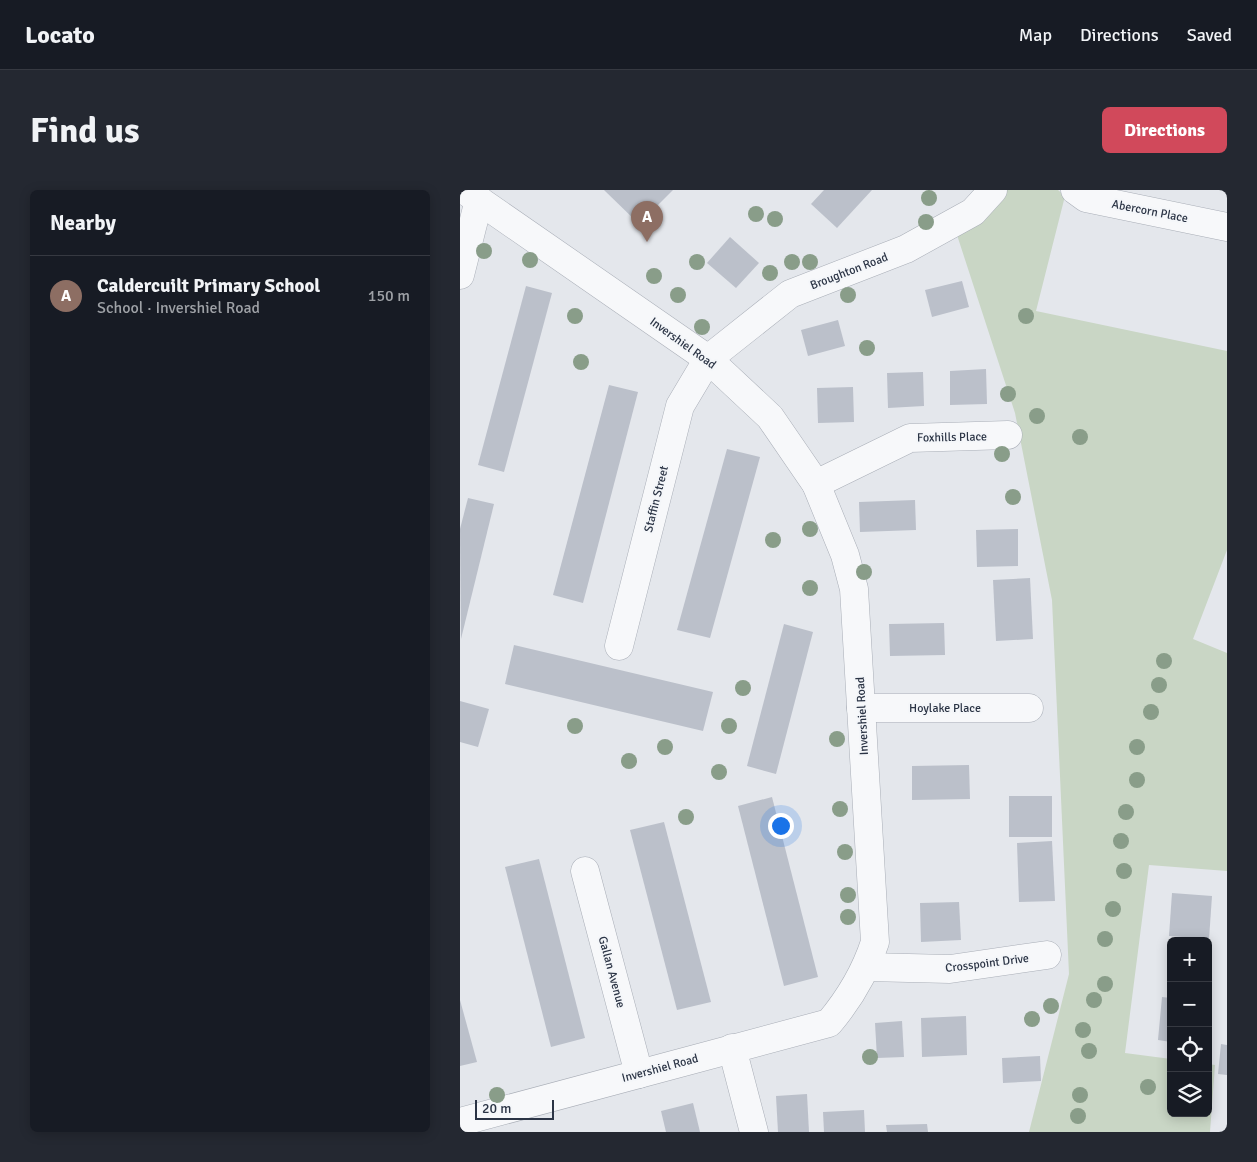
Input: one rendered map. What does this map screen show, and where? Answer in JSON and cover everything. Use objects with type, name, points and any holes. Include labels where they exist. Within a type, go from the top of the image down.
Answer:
[{"type":"street","name":"Broughton Road","points":[[708,359],[790,294],[906,249],[973,212],[992,190]]},
{"type":"street","name":"Abercorn Place","points":[[1075,190],[1086,198],[1227,226]]},
{"type":"street","name":"Invershiel Road","points":[[460,1122],[829,1023],[850,998],[867,967],[875,942],[854,589],[845,556],[816,484],[770,417],[708,359],[471,195]]},
{"type":"street","points":[[460,275],[471,195]]},
{"type":"street","name":"Staffin Street","points":[[619,646],[680,406],[708,359]]},
{"type":"street","name":"Foxhills Place","points":[[816,484],[910,438],[1008,435]]},
{"type":"street","name":"Hoylake Place","points":[[861,708],[1029,708]]},
{"type":"street","name":"Gallan Avenue","points":[[585,870],[639,1074]]},
{"type":"street","name":"Crosspoint Drive","points":[[867,967],[950,968],[1047,955]]},
{"type":"street","points":[[732,1048],[754,1132]]},
{"type":"green space","points":[[1003,190],[1058,190],[1065,196],[1036,311],[1227,351],[1227,550],[1193,639],[1227,653],[1227,871],[1149,865],[1125,1053],[1167,1058],[1167,1117],[1211,1117],[1210,1132],[1029,1132],[1069,974],[1052,600],[1015,413],[957,235]]},
{"type":"green space","points":[[1212,1065],[1215,1065],[1212,1105]]},
{"type":"building","points":[[604,190],[673,190],[639,224]]},
{"type":"building","points":[[824,190],[872,190],[837,228],[811,204]]},
{"type":"building","points":[[730,237],[759,263],[736,288],[707,263]]},
{"type":"building","points":[[962,281],[969,307],[932,317],[925,290]]},
{"type":"building","points":[[526,286],[552,293],[504,472],[478,465]]},
{"type":"building","points":[[838,320],[845,346],[808,356],[801,330]]},
{"type":"building","points":[[986,369],[987,404],[950,405],[950,371]]},
{"type":"building","points":[[923,372],[924,406],[888,408],[887,373]]},
{"type":"building","points":[[609,385],[638,392],[583,603],[553,595]]},
{"type":"building","points":[[853,387],[854,422],[818,423],[817,388]]},
{"type":"building","points":[[727,449],[760,457],[710,638],[677,630]]},
{"type":"building","points":[[468,498],[494,504],[461,639],[460,529]]},
{"type":"building","points":[[915,500],[916,530],[860,532],[859,502]]},
{"type":"building","points":[[1018,529],[1018,566],[977,567],[976,530]]},
{"type":"building","points":[[1030,578],[1033,639],[996,641],[993,580]]},
{"type":"building","points":[[944,623],[945,655],[890,656],[889,624]]},
{"type":"building","points":[[784,624],[813,632],[776,774],[747,766]]},
{"type":"building","points":[[514,645],[713,692],[703,731],[505,684]]},
{"type":"building","points":[[460,701],[489,709],[478,747],[460,742]]},
{"type":"building","points":[[969,765],[970,799],[912,800],[912,766]]},
{"type":"building","points":[[1009,796],[1052,796],[1052,837],[1009,837]]},
{"type":"building","points":[[772,797],[818,977],[784,986],[738,806]]},
{"type":"building","points":[[664,822],[711,1002],[677,1010],[630,830]]},
{"type":"building","points":[[1052,841],[1055,901],[1019,902],[1017,843]]},
{"type":"building","points":[[539,859],[585,1038],[551,1047],[505,867]]},
{"type":"building","points":[[1172,893],[1212,896],[1209,937],[1169,936]]},
{"type":"building","points":[[959,902],[961,940],[921,942],[920,903]]},
{"type":"building","points":[[1162,997],[1167,998],[1167,1041],[1158,1040]]},
{"type":"building","points":[[460,1000],[477,1062],[460,1066]]},
{"type":"building","points":[[966,1016],[967,1055],[922,1057],[921,1018]]},
{"type":"building","points":[[902,1021],[904,1057],[877,1058],[875,1023]]},
{"type":"building","points":[[1221,1044],[1227,1045],[1227,1075],[1218,1074]]},
{"type":"building","points":[[1040,1056],[1041,1081],[1003,1083],[1002,1058]]},
{"type":"building","points":[[807,1094],[809,1132],[778,1132],[776,1096]]},
{"type":"building","points":[[693,1103],[700,1132],[666,1132],[661,1111]]},
{"type":"building","points":[[864,1110],[865,1132],[824,1132],[823,1112]]},
{"type":"building","points":[[927,1124],[928,1132],[887,1132],[886,1125]]},
{"type":"place","name":"Caldercuilt Primary School","points":[[647,242]]}]
